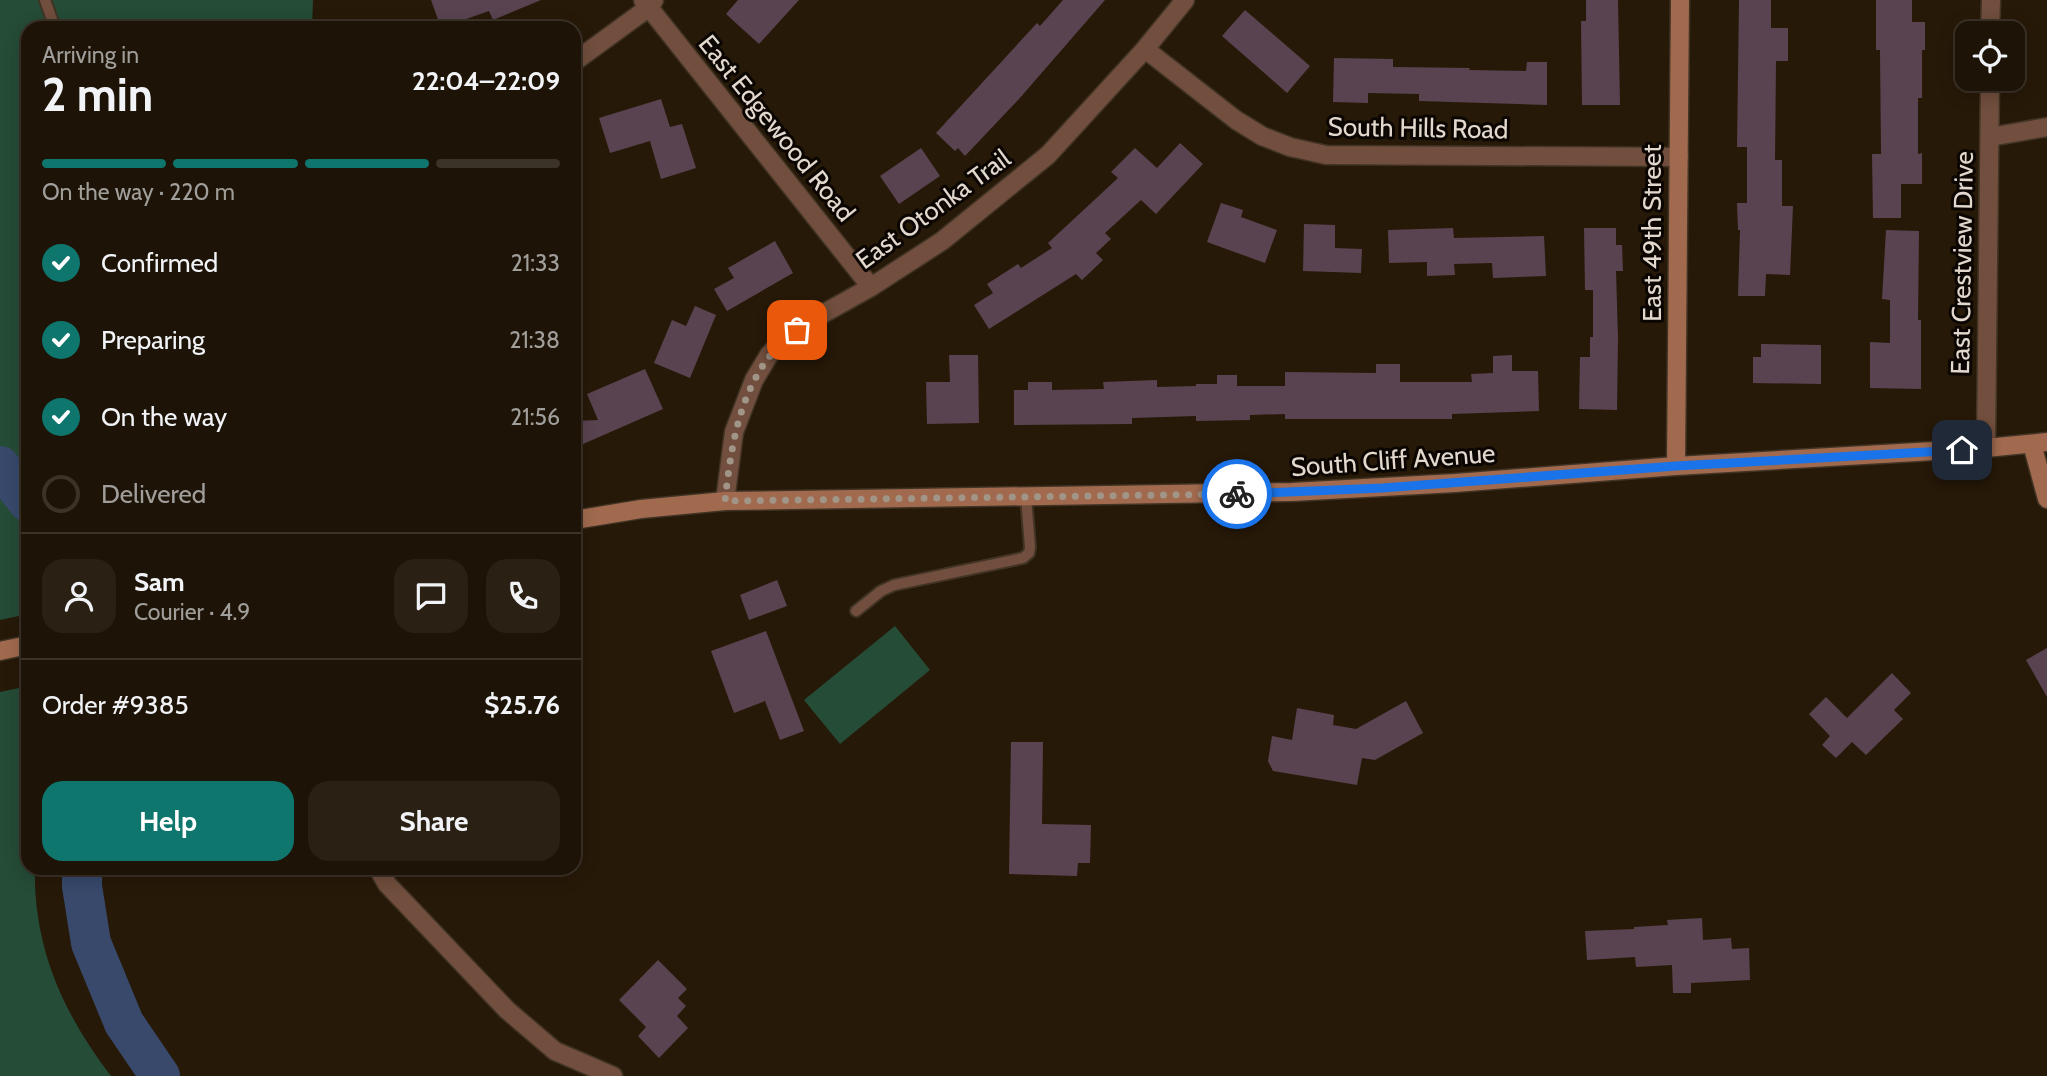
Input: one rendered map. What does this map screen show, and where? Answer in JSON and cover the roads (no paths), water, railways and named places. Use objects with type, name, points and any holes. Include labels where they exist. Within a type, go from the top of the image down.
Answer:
[{"type":"main road","name":"East 49th Street","points":[[1676,466],[1680,0]]},
{"type":"main road","name":"South Cliff Avenue","points":[[581,519],[640,509],[725,501],[1293,492],[2040,443]]},
{"type":"main road","points":[[2040,443],[2047,499]]},
{"type":"main road","points":[[0,651],[21,646]]},
{"type":"street","name":"East Otonka Trail","points":[[725,501],[734,432],[754,380],[769,355],[784,339],[810,321],[871,287],[942,241],[1048,155],[1145,49],[1185,0]]},
{"type":"street","points":[[1990,21],[1991,0]]},
{"type":"street","points":[[581,56],[648,3]]},
{"type":"street","name":"East Edgewood Road","points":[[648,3],[871,287]]},
{"type":"street","name":"South Hills Road","points":[[1145,49],[1236,120],[1262,136],[1290,147],[1326,155],[1679,158]]},
{"type":"street","name":"East Crestview Drive","points":[[1986,448],[1990,91]]},
{"type":"street","points":[[1990,137],[2047,127]]},
{"type":"street","points":[[382,875],[387,884],[507,1010],[555,1051],[612,1076]]},
{"type":"lane","points":[[45,0],[52,21]]},
{"type":"lane","points":[[856,611],[881,591],[894,585],[1023,558],[1029,553],[1030,547],[1026,497]]},
{"type":"waterway","points":[[0,466],[21,493]]},
{"type":"waterway","points":[[82,875],[91,943],[124,1023],[160,1076]]}]
